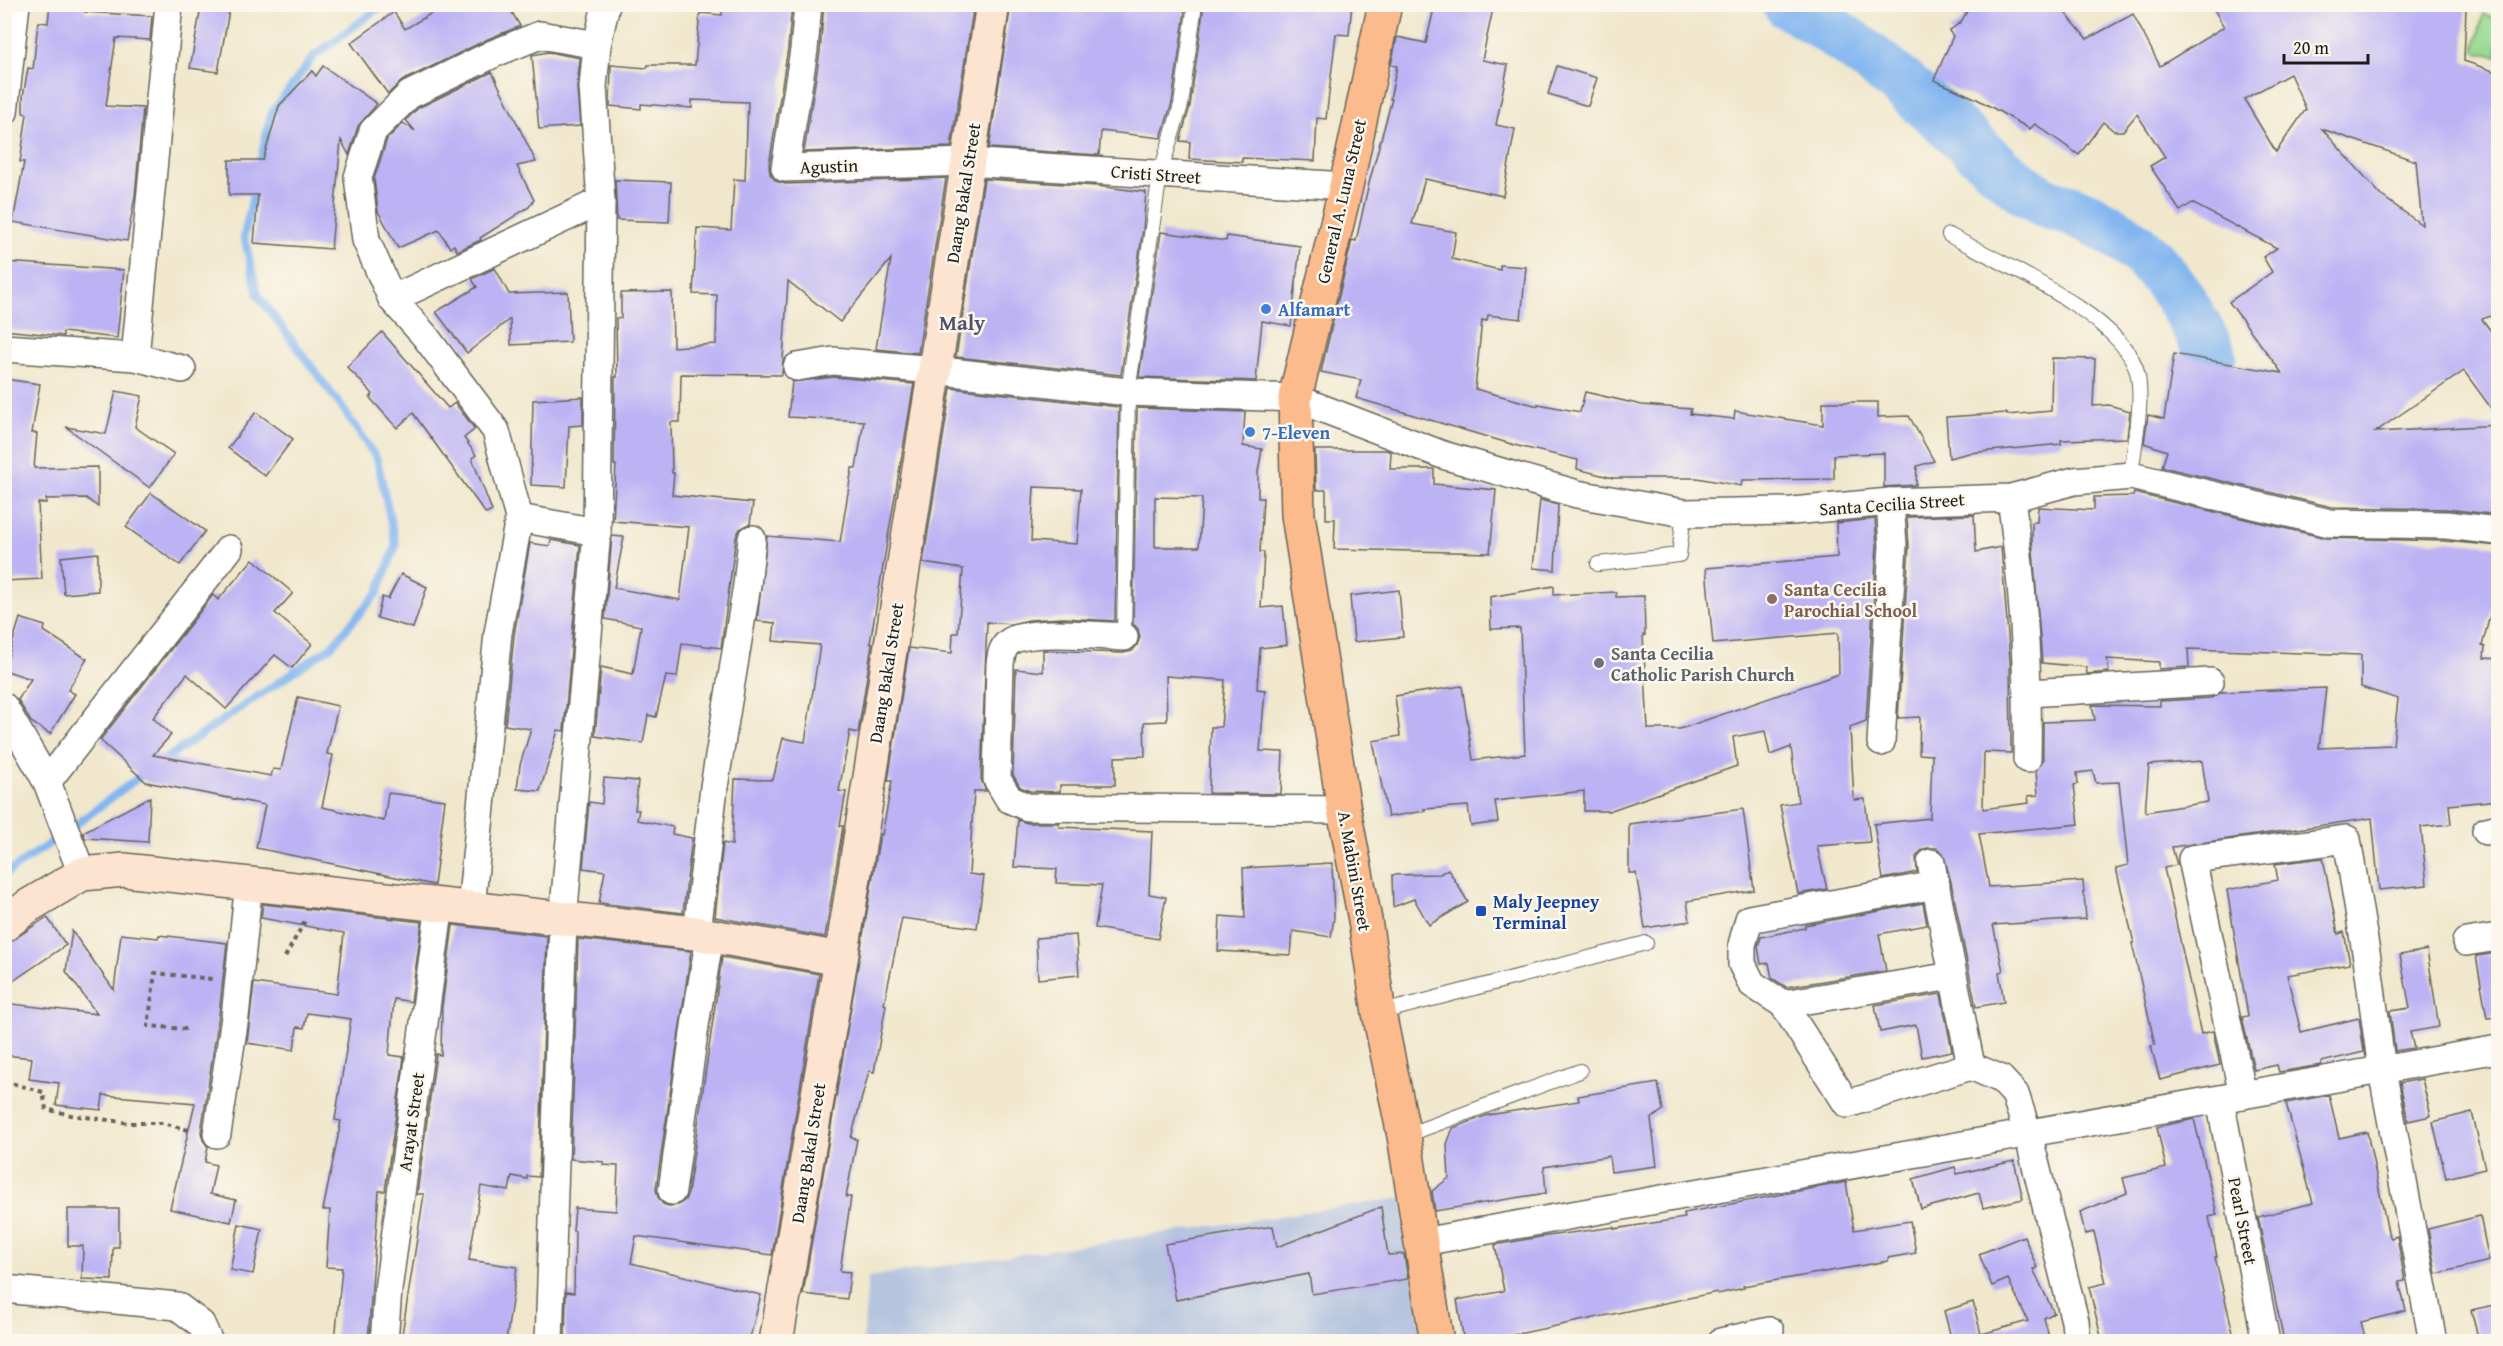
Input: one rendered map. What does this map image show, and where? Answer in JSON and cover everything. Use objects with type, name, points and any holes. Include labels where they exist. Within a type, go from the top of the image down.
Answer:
[{"type":"main road","name":"General A. Luna Street","points":[[1295,398],[1346,186],[1385,4]]},
{"type":"main road","name":"A. Mabini Street","points":[[1295,398],[1298,515],[1344,810],[1365,920],[1379,1012],[1404,1136],[1437,1341]]},
{"type":"street","points":[[4,112],[16,4]]},
{"type":"street","points":[[135,357],[169,4]]},
{"type":"street","points":[[549,1341],[563,920],[597,532],[601,201],[593,87],[597,45],[606,4]]},
{"type":"street","name":"Agustin","points":[[808,4],[804,50],[785,168],[967,162]]},
{"type":"street","name":"Daang Bakal Street","points":[[776,1341],[841,959],[993,4]]},
{"type":"street","points":[[597,45],[540,35],[495,53],[409,95],[373,131],[358,177],[366,240],[392,299],[425,336],[496,431],[519,518],[597,532]]},
{"type":"street","name":"Cristi Street","points":[[967,162],[1346,186]]},
{"type":"street","points":[[392,299],[601,201]]},
{"type":"street","points":[[4,348],[135,357],[182,369]]},
{"type":"street","name":"Santa Cecilia Street","points":[[797,367],[833,361],[1128,392],[1295,398],[1443,455],[1566,491],[1684,513],[1792,511],[1890,502],[2011,498],[2074,481],[2131,476],[2330,523],[2446,525],[2499,531]]},
{"type":"street","points":[[2011,498],[2022,578],[2029,693],[2027,759]]},
{"type":"street","points":[[1881,742],[1893,545],[1890,502]]},
{"type":"street","name":"Arayat Street","points":[[384,1341],[390,1279],[456,906],[498,633],[519,518]]},
{"type":"street","points":[[672,1191],[696,1019],[716,776],[747,585],[752,539]]},
{"type":"street","points":[[47,782],[229,549]]},
{"type":"street","points":[[1124,636],[1029,634],[1007,644],[1000,664],[997,779],[1009,799],[1027,807],[1344,810]]},
{"type":"street","points":[[2029,693],[2210,682]]},
{"type":"street","points":[[4,707],[47,782],[82,874]]},
{"type":"street","name":"Pearl Street","points":[[2266,1341],[2231,1097],[2192,860],[2347,839],[2367,958],[2382,1070]]},
{"type":"street","points":[[4,926],[28,906],[82,874],[124,870],[249,882],[704,935],[841,959]]},
{"type":"street","points":[[1971,1066],[1933,874],[1749,919],[1742,945],[1742,964],[1752,984],[1783,1004],[1847,1104],[1971,1066],[2001,1079],[2015,1094],[2028,1134],[2075,1321],[2077,1341]]},
{"type":"street","points":[[217,1134],[239,982],[249,882]]},
{"type":"street","points":[[2466,942],[2499,937]]},
{"type":"street","points":[[1783,1004],[1952,976]]},
{"type":"street","points":[[1422,1242],[2499,1049]]},
{"type":"street","points":[[2382,1070],[2433,1341]]},
{"type":"street","points":[[4,1289],[177,1306],[201,1324],[209,1341]]},
{"type":"street","points":[[1721,1341],[1770,1331]]},
{"type":"lane","points":[[1124,636],[1128,392],[1160,174],[1181,105],[1195,4]]},
{"type":"lane","points":[[1949,235],[2064,297],[2111,331],[2138,374],[2139,394],[2131,476]]},
{"type":"lane","points":[[1598,564],[1679,555],[1684,513]]},
{"type":"lane","points":[[1379,1012],[1646,943]]},
{"type":"lane","points":[[1404,1136],[1580,1071]]},
{"type":"path","points":[[285,957],[308,914],[314,890]]},
{"type":"path","points":[[186,1029],[148,1026],[155,974],[239,982]]},
{"type":"path","points":[[4,1081],[43,1092],[46,1109],[71,1115],[130,1123],[163,1123],[191,1131],[203,1127],[217,1134]]},
{"type":"shaded area","points":[[1402,1198],[1423,1342],[863,1342],[868,1277]]},
{"type":"green space","points":[[2483,14],[2498,19],[2498,56],[2474,52]]},
{"type":"building","points":[[50,4],[86,4],[85,12],[152,16],[150,40],[116,38],[106,106],[143,108],[135,196],[127,241],[13,222],[24,162],[20,162],[27,114],[23,113],[23,97],[28,68],[33,69],[38,22],[48,23]]},
{"type":"building","points":[[447,4],[507,4],[520,26],[402,81],[388,94],[351,43],[394,12],[405,29]]},
{"type":"building","points":[[722,4],[792,4],[788,48],[769,165],[770,174],[776,181],[786,184],[946,178],[918,353],[876,349],[891,259],[840,322],[788,281],[782,375],[681,374],[680,422],[671,422],[672,473],[674,473],[672,495],[753,503],[750,524],[740,529],[736,537],[721,648],[682,643],[677,677],[666,676],[656,717],[648,715],[643,743],[595,736],[601,667],[633,674],[641,626],[605,619],[612,536],[624,537],[614,588],[680,600],[689,527],[613,521],[616,465],[614,465],[615,377],[617,377],[616,318],[621,318],[621,293],[672,292],[673,347],[716,344],[717,295],[693,294],[697,228],[731,230],[734,179],[745,180],[748,102],[692,100],[692,108],[641,104],[641,109],[610,106],[611,65],[647,68],[648,65],[695,65],[700,13],[722,15]]},
{"type":"building","points":[[824,4],[974,4],[951,147],[804,152],[820,52]]},
{"type":"building","points":[[1011,4],[1186,4],[1172,103],[1161,138],[1101,131],[1099,155],[989,148]]},
{"type":"building","points":[[1204,4],[1352,4],[1349,35],[1336,34],[1326,119],[1317,118],[1315,161],[1242,158],[1242,162],[1189,159],[1190,142],[1180,141],[1190,106]]},
{"type":"building","points":[[1435,4],[1494,4],[1482,60],[1508,65],[1496,125],[1515,129],[1503,196],[1425,179],[1412,224],[1456,232],[1452,259],[1500,270],[1500,265],[1526,267],[1521,319],[1488,315],[1487,321],[1482,320],[1475,389],[1538,406],[1538,404],[1580,412],[1585,392],[1642,405],[1691,409],[1690,414],[1734,419],[1735,411],[1823,425],[1823,402],[1878,402],[1878,417],[1909,416],[1934,461],[1917,466],[1916,485],[1884,487],[1884,453],[1834,455],[1834,479],[1742,480],[1741,486],[1697,478],[1613,478],[1577,469],[1578,460],[1518,446],[1356,398],[1361,380],[1321,372],[1352,240],[1356,241],[1392,99],[1390,99],[1397,66],[1391,65],[1397,37],[1426,43]]},
{"type":"building","points":[[1971,4],[2058,4],[2087,39],[2133,14],[2160,66],[2224,27],[2211,4],[2455,4],[2466,8],[2464,61],[2499,73],[2499,313],[2482,319],[2499,342],[2499,419],[2464,371],[2375,432],[2499,425],[2499,515],[2446,509],[2332,507],[2162,467],[2167,451],[2144,443],[2148,415],[2164,419],[2174,354],[2282,373],[2229,302],[2272,272],[2263,257],[2277,248],[2192,203],[2180,211],[2150,166],[2165,157],[2137,114],[2123,131],[2114,131],[2103,122],[2079,155],[2035,124],[2030,129],[1977,99],[1934,80],[1953,36],[1949,31],[1961,22]],"holes":[[[2290,74],[2306,109],[2276,152],[2244,99]],[[2322,129],[2416,161],[2422,225],[2382,196]]]},
{"type":"building","points":[[201,7],[229,11],[218,72],[190,68]]},
{"type":"building","points":[[548,52],[580,58],[577,88],[580,126],[539,129],[532,55]]},
{"type":"building","points":[[323,66],[377,104],[358,126],[349,155],[341,140],[331,249],[254,243],[258,195],[229,195],[229,160],[263,160],[279,106],[312,71],[316,76]]},
{"type":"building","points":[[1557,66],[1597,78],[1588,106],[1548,94]]},
{"type":"building","points":[[492,72],[536,162],[517,166],[534,200],[529,207],[480,238],[481,240],[457,251],[454,245],[450,248],[439,230],[398,248],[378,211],[374,179],[387,139],[403,123],[415,131],[406,120],[418,108]]},
{"type":"building","points":[[984,179],[1097,186],[1146,192],[1143,229],[1121,375],[956,357]]},
{"type":"building","points":[[615,180],[671,182],[669,222],[617,220]]},
{"type":"building","points":[[1161,232],[1226,241],[1227,236],[1300,246],[1291,326],[1262,321],[1256,381],[1139,377]]},
{"type":"building","points":[[4,262],[124,270],[117,338],[63,332],[63,336],[4,330]]},
{"type":"building","points":[[495,268],[509,294],[568,292],[570,342],[511,345],[510,319],[467,353],[436,312],[477,287],[472,279]]},
{"type":"building","points":[[382,332],[448,408],[455,403],[475,429],[464,438],[476,455],[472,458],[492,511],[486,514],[413,413],[397,428],[370,398],[373,394],[347,367]]},
{"type":"building","points":[[2052,358],[2095,359],[2093,406],[2109,405],[2130,411],[2127,438],[2061,440],[2061,444],[1969,453],[1949,458],[1946,417],[2051,411]]},
{"type":"building","points":[[834,377],[914,384],[870,643],[872,644],[858,733],[850,731],[839,791],[846,792],[840,826],[843,826],[825,937],[715,917],[723,843],[732,845],[735,779],[773,780],[783,738],[805,742],[820,645],[773,641],[775,623],[757,621],[767,536],[840,542],[852,468],[856,468],[864,421],[788,417],[792,382]]},
{"type":"building","points":[[4,379],[40,384],[32,433],[37,433],[34,468],[98,467],[98,507],[86,498],[46,499],[46,503],[38,503],[42,579],[4,581]]},
{"type":"building","points":[[951,388],[1119,407],[1115,621],[1063,618],[1029,620],[1011,624],[987,622],[981,779],[986,791],[974,791],[969,874],[984,876],[977,928],[902,918],[884,1004],[886,1005],[874,1072],[869,1071],[851,1138],[857,1139],[846,1197],[851,1197],[840,1271],[850,1272],[847,1299],[803,1294],[880,834],[882,835],[892,781],[888,781],[909,648],[952,653],[953,633],[958,633],[963,569],[923,563]],"holes":[[[1034,487],[1081,489],[1077,544],[1031,541]]]},
{"type":"building","points":[[116,391],[142,396],[135,427],[174,454],[150,488],[66,427],[106,434]]},
{"type":"building","points":[[583,397],[583,425],[569,426],[566,487],[531,485],[533,400]]},
{"type":"building","points":[[1137,408],[1245,412],[1243,446],[1262,449],[1258,472],[1258,498],[1263,498],[1260,552],[1264,552],[1261,608],[1283,606],[1287,645],[1260,648],[1257,689],[1265,690],[1260,751],[1283,752],[1281,794],[1209,793],[1211,727],[1221,727],[1225,680],[1166,676],[1167,721],[1144,722],[1145,756],[1115,757],[1115,785],[1060,785],[1060,792],[1030,791],[1020,787],[1013,775],[1016,669],[1043,672],[1043,650],[1123,653],[1132,651],[1140,637],[1138,629],[1133,624]],"holes":[[[1155,497],[1202,498],[1199,547],[1155,547]]]},
{"type":"building","points":[[256,412],[293,439],[265,476],[228,448]]},
{"type":"building","points":[[1315,450],[1386,450],[1391,452],[1390,469],[1434,469],[1434,484],[1496,490],[1490,553],[1334,549],[1335,519],[1326,519],[1326,490],[1316,490]]},
{"type":"building","points":[[151,493],[205,531],[180,565],[126,527]]},
{"type":"building","points":[[2134,493],[2326,538],[2445,541],[2499,546],[2499,581],[2482,646],[2485,647],[2484,658],[2499,659],[2499,800],[2449,805],[2451,824],[2421,827],[2427,885],[2379,890],[2372,818],[2172,847],[2177,865],[2164,868],[2201,1034],[2213,1031],[2220,1065],[2160,1080],[2151,1046],[2155,1045],[2132,943],[2134,943],[2116,868],[2128,865],[2119,782],[2096,783],[2093,771],[2077,773],[2078,784],[2074,785],[2079,824],[1979,834],[1989,887],[2083,881],[2086,919],[1993,925],[2003,971],[1999,972],[2004,1002],[1976,1007],[1943,853],[1937,848],[1927,848],[1916,857],[1917,872],[1883,879],[1874,824],[1930,818],[1932,755],[1919,754],[1920,717],[1898,718],[1909,546],[1907,517],[1974,515],[1976,552],[2001,547],[2010,661],[2011,753],[1984,752],[1983,809],[2029,803],[2028,796],[2038,795],[2036,771],[2043,760],[2043,722],[2095,720],[2092,705],[2160,706],[2160,701],[2211,698],[2222,692],[2326,688],[2319,748],[2393,745],[2398,699],[2361,687],[2361,655],[2188,649],[2189,667],[2159,669],[2159,662],[2107,659],[2109,672],[2087,674],[2086,667],[2042,663],[2032,538],[2032,522],[2037,522],[2038,507],[2094,510],[2094,497],[2133,496]],"holes":[[[2202,761],[2208,802],[2145,812],[2149,765]]]},
{"type":"building","points":[[1540,500],[1558,505],[1555,570],[1533,568]]},
{"type":"building","points":[[1875,519],[1877,545],[1866,721],[1850,727],[1854,800],[1865,799],[1870,842],[1817,846],[1827,889],[1798,894],[1780,805],[1798,802],[1791,747],[1770,755],[1765,731],[1733,737],[1737,766],[1609,811],[1584,811],[1584,791],[1495,801],[1498,822],[1471,826],[1468,806],[1424,809],[1425,811],[1388,817],[1373,741],[1400,736],[1395,696],[1462,686],[1473,760],[1525,754],[1520,628],[1491,629],[1490,597],[1554,586],[1554,595],[1616,592],[1616,597],[1644,596],[1645,635],[1643,635],[1648,729],[1680,729],[1839,674],[1838,633],[1713,644],[1706,568],[1837,557],[1836,523]]},
{"type":"building","points":[[551,540],[580,545],[564,731],[558,730],[540,791],[517,789],[520,765],[531,729],[505,725],[514,635],[530,543],[550,546]]},
{"type":"building","points":[[98,553],[98,591],[64,594],[61,557]]},
{"type":"building","points":[[253,559],[293,593],[275,613],[312,644],[292,668],[275,655],[226,709],[187,674],[153,718],[171,735],[153,755],[271,776],[273,769],[281,770],[298,697],[338,706],[327,754],[333,755],[322,807],[384,821],[388,793],[445,800],[434,885],[256,848],[265,805],[146,782],[100,740],[213,595],[218,600]]},
{"type":"building","points":[[401,574],[427,587],[413,628],[377,618],[382,597],[388,599]]},
{"type":"building","points":[[1399,590],[1403,637],[1354,642],[1350,596]]},
{"type":"building","points":[[20,618],[45,626],[44,631],[87,659],[68,690],[75,694],[50,734],[31,722],[18,700],[31,679],[4,670]]},
{"type":"building","points":[[604,778],[638,781],[635,810],[639,810],[637,820],[673,827],[672,834],[692,838],[683,913],[599,903],[605,871],[583,868],[589,802],[602,804]]},
{"type":"building","points":[[150,797],[148,842],[85,838],[83,832]]},
{"type":"building","points":[[1743,809],[1754,890],[1687,901],[1690,921],[1645,928],[1636,873],[1629,873],[1629,824]]},
{"type":"building","points":[[1018,820],[1027,823],[1059,823],[1059,827],[1152,831],[1149,894],[1166,897],[1158,939],[1095,928],[1102,885],[1056,883],[1057,869],[1014,867]]},
{"type":"building","points":[[2323,858],[2338,934],[2344,932],[2350,964],[2287,975],[2301,1032],[2359,1018],[2364,1052],[2321,1062],[2321,1065],[2279,1072],[2277,1065],[2254,1070],[2242,1017],[2248,1016],[2227,890],[2278,880],[2275,864]]},
{"type":"building","points":[[1332,863],[1334,918],[1331,937],[1293,931],[1291,955],[1218,951],[1220,916],[1245,918],[1243,868]]},
{"type":"building","points":[[1448,869],[1468,902],[1429,925],[1414,899],[1393,907],[1392,875],[1440,874]]},
{"type":"building","points":[[1923,903],[1927,925],[1879,934],[1886,971],[1786,987],[1772,978],[1769,963],[1761,964],[1758,946],[1761,937],[1805,928],[1805,925]]},
{"type":"building","points":[[263,904],[422,922],[411,1002],[394,999],[389,1055],[404,1057],[385,1191],[379,1191],[368,1341],[335,1341],[342,1268],[326,1267],[330,1210],[323,1210],[341,1121],[335,1120],[351,1019],[307,1013],[304,1028],[297,1027],[294,1050],[247,1043],[254,983],[337,994],[344,933],[261,918]]},
{"type":"building","points":[[47,917],[66,945],[4,987],[4,946]]},
{"type":"building","points":[[453,925],[547,936],[539,1177],[527,1176],[527,1179],[512,1176],[509,1191],[481,1186],[469,1260],[517,1267],[506,1341],[401,1341],[424,1194],[417,1194],[436,1054],[441,1055],[442,1007]]},
{"type":"building","points":[[72,931],[114,990],[121,934],[158,938],[159,935],[227,943],[219,1015],[201,1132],[208,1147],[205,1162],[216,1165],[210,1194],[236,1200],[231,1222],[170,1209],[195,1103],[103,1095],[101,1110],[56,1105],[59,1083],[29,1079],[32,1058],[4,1055],[4,1003],[97,1014],[66,971]]},
{"type":"building","points":[[1076,935],[1079,975],[1038,979],[1036,938]]},
{"type":"building","points":[[578,939],[691,951],[656,1189],[663,1204],[669,1206],[678,1205],[685,1200],[688,1193],[722,957],[819,974],[772,1255],[636,1236],[631,1263],[761,1295],[749,1341],[565,1341],[566,1292],[574,1293],[575,1208],[616,1211],[618,1166],[603,1165],[604,1162],[571,1159]]},
{"type":"building","points":[[2427,950],[2439,1027],[2410,1032],[2414,1048],[2395,1051],[2390,1011],[2410,1008],[2400,955]]},
{"type":"building","points":[[2499,953],[2499,1017],[2487,1018],[2476,956]]},
{"type":"building","points":[[1941,994],[1952,1051],[1922,1057],[1916,1025],[1880,1032],[1875,1005]]},
{"type":"building","points":[[2422,1079],[2431,1116],[2408,1121],[2400,1083]]},
{"type":"building","points":[[1658,1083],[1663,1110],[1651,1119],[1657,1166],[1611,1172],[1609,1156],[1544,1167],[1546,1193],[1435,1211],[1432,1191],[1449,1178],[1447,1144],[1453,1128],[1488,1115],[1579,1101],[1578,1096]]},
{"type":"building","points":[[2329,1095],[2339,1138],[2367,1132],[2388,1232],[2391,1238],[2397,1236],[2405,1281],[2399,1282],[2406,1311],[2361,1322],[2366,1341],[2284,1341],[2258,1217],[2313,1203],[2286,1103]]},
{"type":"building","points":[[2472,1112],[2485,1169],[2446,1178],[2433,1122]]},
{"type":"building","points":[[2194,1119],[2217,1215],[2209,1217],[2217,1257],[2215,1257],[2235,1341],[2102,1341],[2089,1287],[2106,1283],[2094,1232],[2085,1234],[2080,1212],[2127,1193],[2123,1178],[2166,1168],[2157,1127]]},
{"type":"building","points":[[2014,1161],[2023,1199],[1983,1208],[1979,1193],[1921,1209],[1913,1179],[1955,1167],[1957,1174]]},
{"type":"building","points":[[1846,1182],[1854,1230],[1910,1221],[1916,1253],[1888,1258],[1888,1261],[1743,1286],[1744,1288],[1718,1294],[1717,1292],[1494,1339],[1464,1341],[1457,1300],[1504,1291],[1495,1245],[1685,1218],[1684,1213]]},
{"type":"building","points":[[1381,1207],[1388,1255],[1404,1254],[1408,1279],[1312,1294],[1309,1274],[1176,1300],[1165,1244],[1273,1226],[1277,1247]]},
{"type":"building","points":[[68,1209],[119,1209],[119,1247],[113,1247],[112,1280],[82,1279],[83,1246],[68,1246]]},
{"type":"building","points":[[2480,1216],[2489,1261],[2436,1274],[2428,1229]]},
{"type":"building","points":[[239,1224],[262,1229],[253,1274],[230,1270]]},
{"type":"building","points":[[2024,1236],[2037,1268],[2033,1269],[2054,1313],[2044,1318],[2050,1341],[1979,1341],[1978,1335],[2028,1321],[2008,1279],[1992,1286],[1979,1254]]},
{"type":"building","points":[[1973,1302],[1981,1334],[1952,1341],[1944,1311]]},
{"type":"building","points":[[2499,1304],[2499,1341],[2479,1341],[2471,1310]]},
{"type":"waterway","points":[[258,171],[271,114],[313,57],[384,4]]},
{"type":"waterway","points":[[1788,4],[1831,30],[1871,59],[2030,193],[2054,206],[2098,222],[2136,247],[2169,283],[2211,354]]},
{"type":"waterway","points":[[158,764],[332,646],[378,592],[396,545],[377,459],[343,409],[258,295],[244,236],[255,186]]},
{"type":"waterway","points":[[71,828],[147,771]]},
{"type":"waterway","points":[[4,875],[62,835]]},
{"type":"place","name":"Alfamart","points":[[1266,309]]},
{"type":"place","name":"7-Eleven","points":[[1250,432]]},
{"type":"place","name":"Santa Cecilia Parochial School","points":[[1772,599]]},
{"type":"place","name":"Santa Cecilia Catholic Parish Church","points":[[1599,663]]},
{"type":"place","name":"Maly Jeepney Terminal","points":[[1481,911]]},
{"type":"district","name":"Maly","points":[[962,322]]}]
